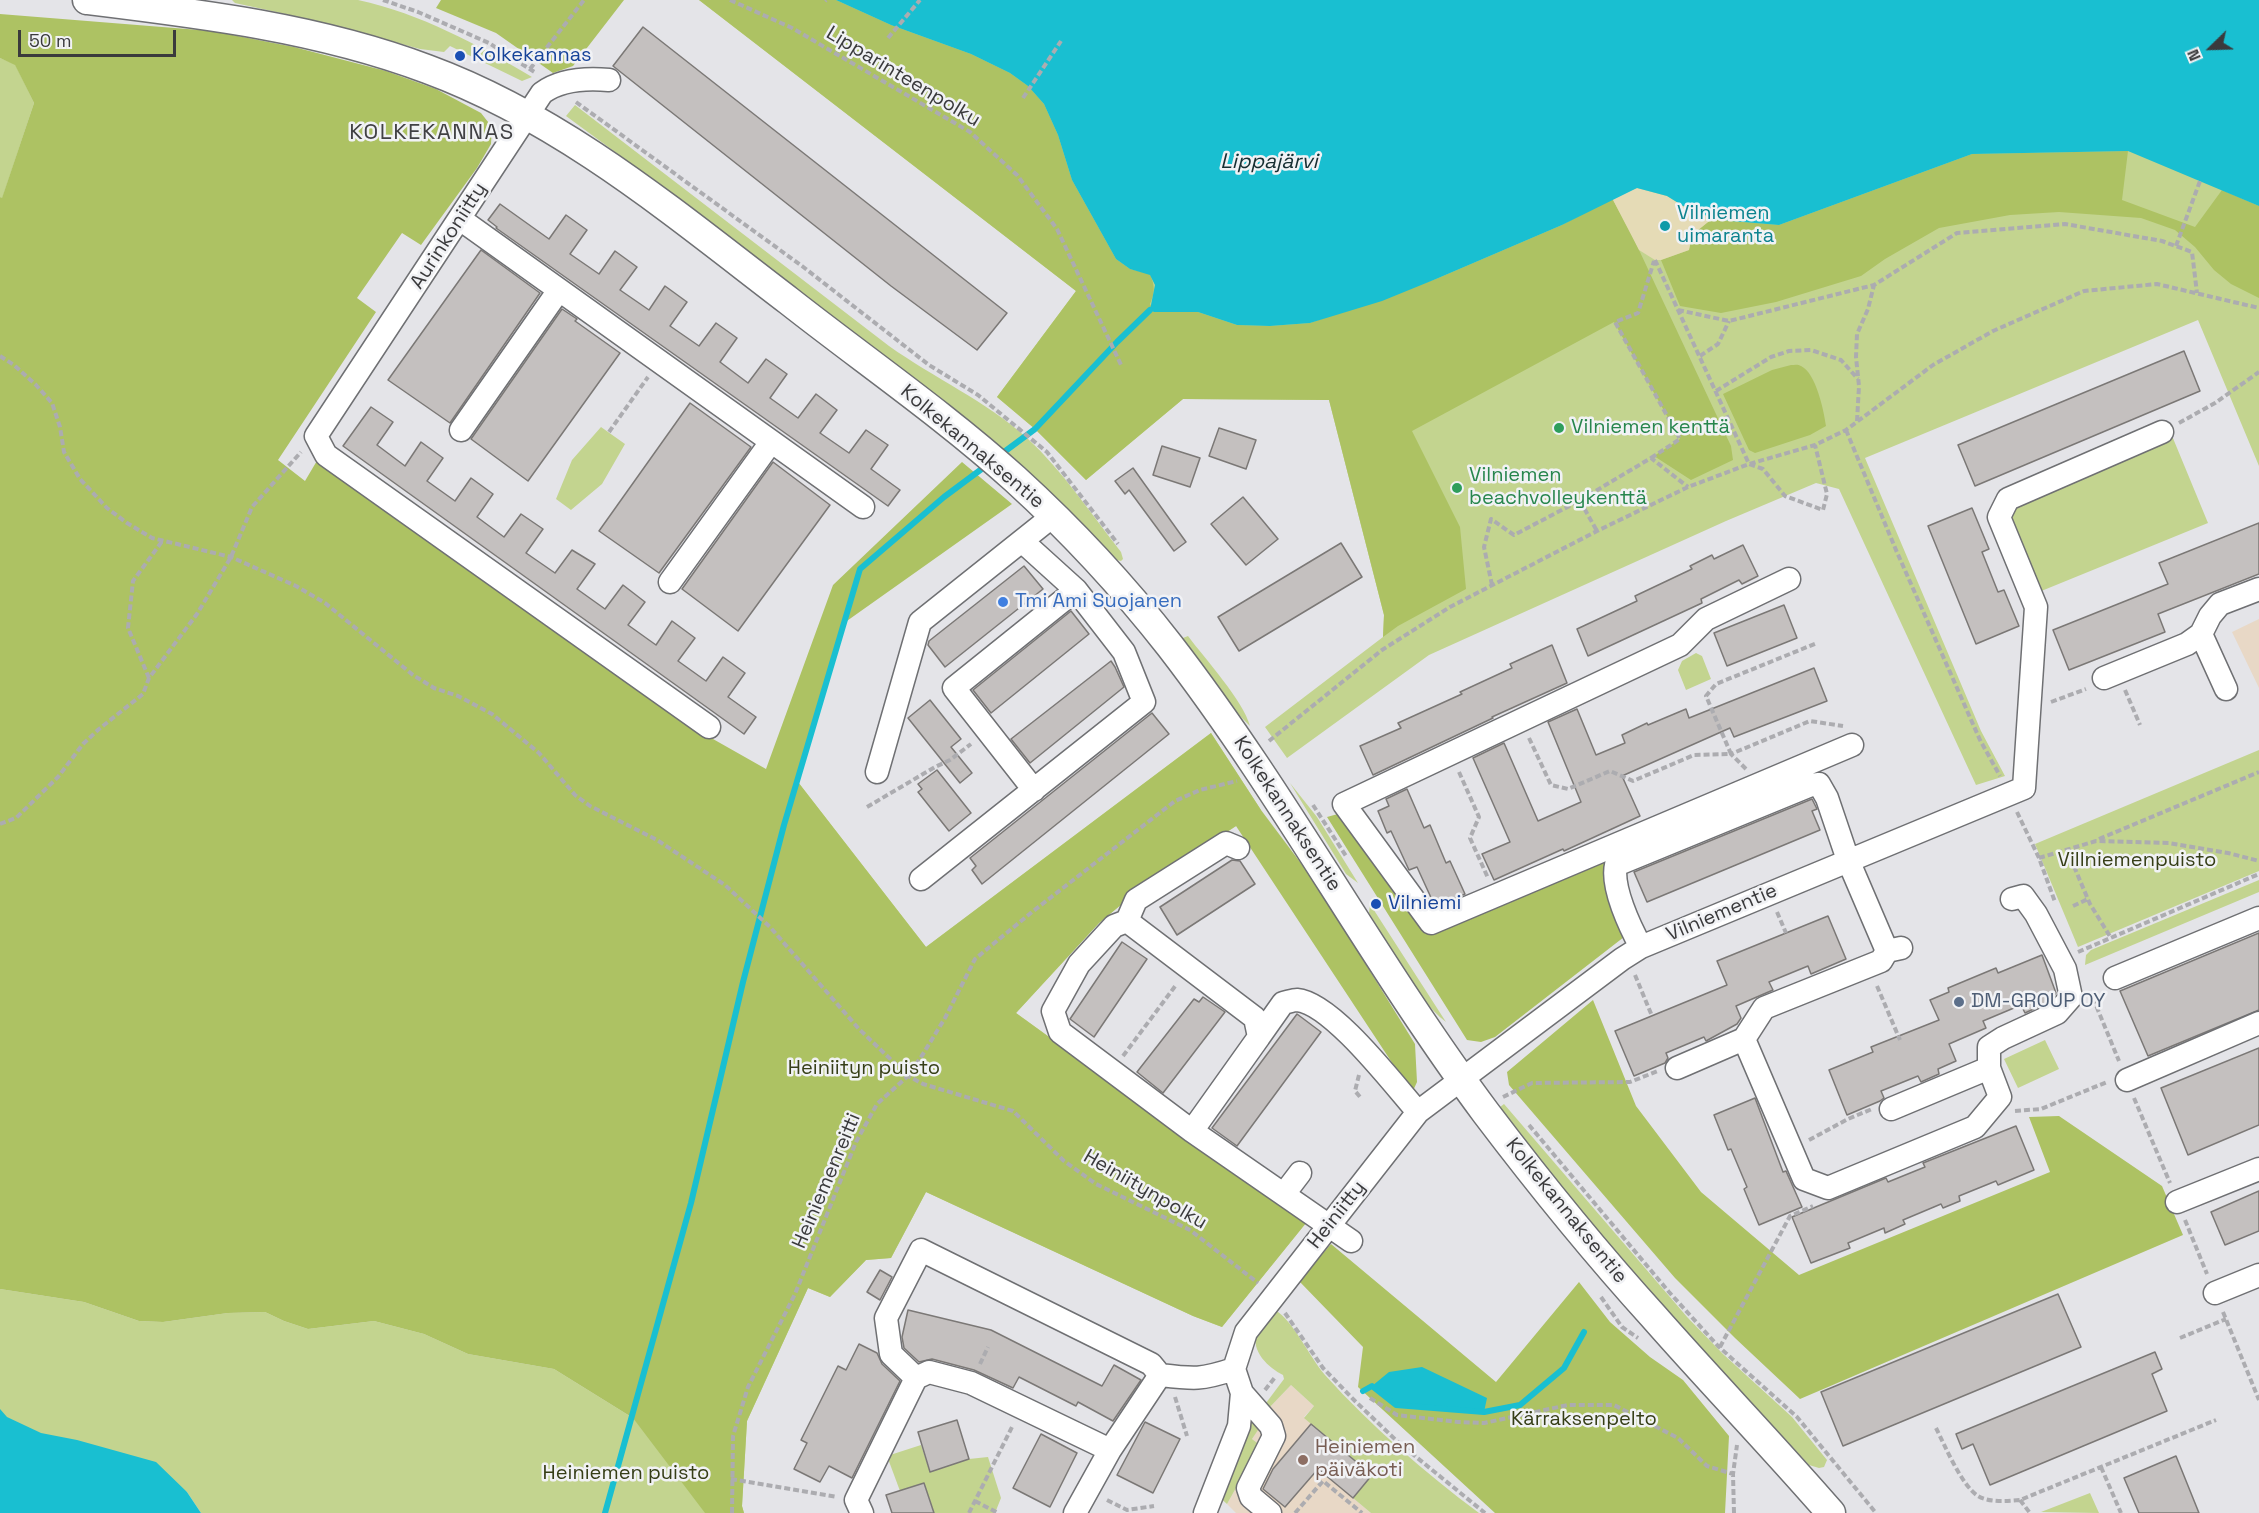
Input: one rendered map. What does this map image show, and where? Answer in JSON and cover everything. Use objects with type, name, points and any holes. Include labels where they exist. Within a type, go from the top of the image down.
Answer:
[{"type":"main road","name":"Kolkekannaksentie","points":[[87,0],[218,8],[426,68],[506,102],[624,176],[949,425],[1015,479],[1112,577],[1270,765],[1472,1072],[1546,1190],[1648,1311],[1831,1513]]},
{"type":"street","points":[[553,84],[592,78],[609,80]]},
{"type":"street","name":"Aurinkoniitty","points":[[315,436],[542,93],[553,84]]},
{"type":"street","points":[[460,219],[862,507]]},
{"type":"street","points":[[461,430],[559,290]]},
{"type":"street","points":[[2009,794],[2024,788],[2036,608],[1999,517],[2008,499],[2162,432]]},
{"type":"street","points":[[315,436],[326,455],[709,727]]},
{"type":"street","points":[[670,582],[771,442]]},
{"type":"street","points":[[877,772],[920,622],[1053,516]]},
{"type":"street","points":[[921,879],[1144,702],[1124,652],[1076,590],[1023,542]]},
{"type":"street","points":[[1789,579],[1706,619],[1680,645],[1344,804],[1431,923],[1760,784],[1848,736]]},
{"type":"street","points":[[2111,675],[2187,644],[2201,634],[2210,616],[2220,604],[2259,588]]},
{"type":"street","points":[[1034,790],[954,688],[1076,590]]},
{"type":"street","points":[[2201,634],[2226,689]]},
{"type":"street","points":[[1636,956],[1614,874],[1616,865],[1811,785],[1819,784],[1827,798],[1848,860],[1875,908],[1894,950],[1881,961],[1764,1008],[1744,1039],[1677,1068]]},
{"type":"street","name":"Vilniementie","points":[[1472,1072],[1622,959],[1636,956],[1848,860],[1890,833],[1952,806],[2009,794]]},
{"type":"street","points":[[1238,848],[1226,843],[1136,900],[1127,921],[1114,926],[1079,964],[1053,1011],[1060,1032],[1192,1131],[1351,1241]]},
{"type":"street","points":[[1744,1039],[1804,1179],[1828,1188],[1975,1127],[2000,1097],[1989,1068],[1989,1047],[2057,1013],[2071,998],[2065,969],[2036,914],[2023,896],[2012,899]]},
{"type":"street","points":[[2115,978],[2259,918]]},
{"type":"street","points":[[1127,921],[1255,1018],[1259,1037]]},
{"type":"street","points":[[1192,1131],[1284,1003],[1297,1000],[1315,1006],[1351,1035],[1418,1112]]},
{"type":"street","points":[[2121,1080],[2259,1023]]},
{"type":"street","points":[[1893,1108],[1989,1068]]},
{"type":"street","name":"Heiniitty","points":[[1234,1369],[1246,1332],[1418,1112],[1472,1072]]},
{"type":"street","points":[[2177,1202],[2259,1169]]},
{"type":"street","points":[[1284,1194],[1300,1173]]},
{"type":"street","points":[[916,1378],[891,1354],[886,1318],[921,1250],[1151,1364],[1165,1375],[1194,1379],[1208,1378],[1234,1369],[1242,1393],[1271,1426],[1274,1436],[1248,1488],[1251,1497],[1270,1513]]},
{"type":"street","points":[[2215,1293],[2259,1275]]},
{"type":"street","points":[[859,1507],[916,1378],[929,1372],[972,1383],[1110,1450]]},
{"type":"street","points":[[1075,1513],[1110,1450],[1165,1375]]},
{"type":"street","points":[[1205,1513],[1239,1426],[1242,1393]]},
{"type":"path","name":"Kolkekannaksentie","points":[[384,0],[489,43],[553,84],[802,266],[929,365],[978,395],[1047,452],[1123,551]]},
{"type":"path","points":[[530,69],[584,0]]},
{"type":"path","name":"Lipparinteenpolku","points":[[730,0],[792,28],[970,132],[1017,174],[1057,230],[1122,367]]},
{"type":"path","points":[[888,38],[920,0]]},
{"type":"path","points":[[1023,98],[1061,41]]},
{"type":"path","points":[[2176,246],[2200,181]]},
{"type":"path","points":[[1678,310],[1729,321],[1874,285],[1957,233],[2065,224],[2162,240],[2192,252],[2197,293]]},
{"type":"path","points":[[1492,585],[1484,547],[1491,519],[1514,535],[1580,501],[1680,439],[1615,322],[1638,313],[1655,260],[1749,464]]},
{"type":"path","points":[[1270,765],[1269,741],[1382,650],[1450,607],[1688,487],[1749,464],[1815,445],[1846,430],[1943,359],[1992,331],[2084,291],[2157,284],[2259,308]]},
{"type":"path","points":[[1857,421],[1857,334],[1868,309],[1874,285]]},
{"type":"path","points":[[1700,356],[1718,344],[1729,321]]},
{"type":"path","points":[[1716,390],[1772,357],[1789,351],[1810,350],[1841,360],[1858,379]]},
{"type":"path","name":"Heiniitynpolku","points":[[0,356],[14,365],[52,403],[60,427],[64,452],[80,478],[107,508],[152,538],[231,557],[296,586],[325,603],[413,675],[434,688],[458,696],[492,714],[539,753],[575,795],[590,806],[657,840],[725,885],[770,927],[859,1029],[908,1076],[923,1084],[1013,1111],[1064,1161],[1096,1184],[1190,1230],[1274,1297],[1323,1368],[1355,1401],[1399,1443],[1485,1513]]},
{"type":"path","points":[[609,432],[659,362]]},
{"type":"path","points":[[2162,432],[2215,403],[2259,372]]},
{"type":"path","points":[[1846,430],[1896,550],[1976,730],[2009,794]]},
{"type":"path","points":[[0,824],[16,818],[58,777],[83,744],[143,694],[149,678],[197,614],[231,557],[252,507],[315,436]]},
{"type":"path","points":[[1749,464],[1763,468],[1785,496],[1823,510],[1827,494],[1815,445]]},
{"type":"path","points":[[1651,458],[1688,487]]},
{"type":"path","points":[[1580,501],[1597,531]]},
{"type":"path","points":[[149,678],[128,628],[133,581],[164,540]]},
{"type":"path","points":[[1760,784],[1731,754],[1706,696],[1716,684],[1817,644]]},
{"type":"path","points":[[2030,710],[2088,688],[2111,675],[2140,725]]},
{"type":"path","points":[[1522,721],[1551,785],[1568,789],[1610,771],[1633,781],[1694,754],[1731,754],[1810,721],[1848,736]]},
{"type":"path","points":[[867,807],[950,760],[988,731]]},
{"type":"path","points":[[1451,755],[1479,817],[1470,838],[1496,896]]},
{"type":"path","name":"Heiniemenreitti","points":[[732,1513],[733,1436],[748,1387],[795,1294],[856,1142],[877,1104],[908,1076],[945,1018],[975,959],[1175,801],[1200,790],[1227,784],[1270,765]]},
{"type":"path","points":[[2039,858],[2096,841],[2259,772]]},
{"type":"path","points":[[1313,804],[1351,864]]},
{"type":"path","points":[[2096,841],[2169,843],[2259,861]]},
{"type":"path","points":[[2067,850],[2088,899],[2111,938]]},
{"type":"path","points":[[2075,953],[2259,874]]},
{"type":"path","points":[[2073,906],[2088,899]]},
{"type":"path","points":[[1773,903],[1786,933]]},
{"type":"path","points":[[1636,956],[1652,1016]]},
{"type":"path","points":[[1868,966],[1900,1040]]},
{"type":"path","points":[[1111,1071],[1190,967]]},
{"type":"path","points":[[1504,1096],[1532,1083],[1630,1082],[1671,1066],[1677,1068]]},
{"type":"path","points":[[1472,1072],[1504,1096],[1512,1105]]},
{"type":"path","points":[[1988,1112],[2041,1109],[2121,1080]]},
{"type":"path","points":[[1791,1149],[1848,1119],[1887,1104],[1893,1108]]},
{"type":"path","points":[[1527,1123],[1662,1283],[1720,1347],[1797,1417],[1876,1513]]},
{"type":"path","points":[[1720,1347],[1790,1216],[1828,1199],[1828,1188]]},
{"type":"path","points":[[2180,1338],[2226,1319]]},
{"type":"path","points":[[1165,1375],[1187,1436]]},
{"type":"path","points":[[1370,1398],[1397,1415],[1484,1423],[1568,1405],[1614,1405],[1678,1438],[1707,1466],[1733,1474]]},
{"type":"path","points":[[969,1513],[1022,1407]]},
{"type":"path","points":[[1936,1428],[1962,1478],[1978,1496],[1996,1501],[2020,1500],[2216,1420]]},
{"type":"path","points":[[1734,1513],[1733,1474],[1738,1436]]},
{"type":"path","points":[[2101,1467],[2121,1513]]},
{"type":"path","points":[[731,1479],[859,1507]]},
{"type":"path","points":[[1295,1513],[1323,1481],[1362,1513]]},
{"type":"path","points":[[1088,1489],[1127,1512],[1154,1506]]},
{"type":"path","points":[[2020,1500],[2030,1513]]},
{"type":"path","points":[[975,1501],[998,1513]]},
{"type":"shaded area","points":[[2259,619],[2259,688],[2232,632]]},
{"type":"shaded area","name":"Heiniemen päiväkoti","points":[[1291,1385],[1314,1406],[1304,1417],[1372,1475],[1353,1498],[1371,1513],[1236,1513],[1227,1504],[1260,1445],[1252,1439],[1269,1408]]},
{"type":"green space","points":[[232,0],[358,0],[382,6],[448,31],[532,77],[522,81],[450,46],[444,52],[420,49],[313,20],[235,3]]},
{"type":"green space","points":[[441,0],[624,0],[573,66],[553,73],[496,33],[436,8]]},
{"type":"green space","points":[[699,0],[2259,0],[2259,466],[2198,320],[1865,458],[1981,731],[2005,776],[1976,785],[1839,489],[1816,483],[1726,521],[1429,655],[1287,758],[1265,727],[1383,637],[1384,615],[1329,400],[1183,399],[1086,480],[1035,429],[997,397],[1076,291]]},
{"type":"green space","points":[[699,0],[836,0],[891,25],[971,54],[1010,73],[1028,86],[1044,104],[1058,135],[1072,180],[1116,259],[1130,269],[1150,274],[1154,289],[1150,304],[1154,312],[1198,312],[1237,325],[1270,326],[1310,323],[1436,279],[1562,225],[1612,198],[1632,235],[1731,446],[1733,460],[1691,480],[1654,456],[1680,439],[1614,322],[1412,431],[1460,527],[1466,589],[1398,626],[1383,637],[1384,615],[1329,400],[1183,399],[1086,480],[1035,429],[997,397],[1076,291]]},
{"type":"green space","points":[[0,14],[212,31],[294,47],[386,71],[436,89],[481,113],[492,127],[491,144],[477,168],[421,245],[402,233],[357,298],[376,312],[278,460],[305,481],[318,459],[713,739],[766,769],[833,585],[962,462],[1012,504],[844,623],[798,782],[926,947],[1211,733],[1261,810],[1315,882],[1415,1044],[1417,1082],[1412,1093],[1236,826],[1145,885],[1099,923],[1016,1013],[1306,1223],[1222,1327],[1193,1316],[926,1192],[891,1258],[866,1260],[830,1297],[808,1288],[747,1421],[742,1506],[744,1513],[705,1513],[633,1418],[554,1369],[468,1354],[424,1334],[374,1321],[308,1329],[265,1312],[228,1313],[163,1322],[139,1321],[84,1302],[0,1289],[0,197],[2,198],[34,103],[15,65],[0,58]]},
{"type":"green space","points":[[0,58],[15,64],[34,103],[2,199],[0,197]]},
{"type":"green space","points":[[575,105],[889,346],[977,401],[1027,438],[1065,479],[1121,552],[1123,559],[1121,561],[1113,559],[1064,508],[1012,462],[819,308],[566,116]]},
{"type":"green space","points":[[2128,151],[2122,200],[2195,227],[2222,190],[2259,206],[2259,298],[2231,284],[2175,230],[2141,218],[2059,212],[2010,215],[1939,228],[1885,259],[1861,276],[1776,302],[1721,313],[1680,306],[1661,260],[1689,250],[1692,235],[1713,218],[1779,225],[1972,154]]},
{"type":"green space","points":[[1791,365],[1801,366],[1811,376],[1818,393],[1826,426],[1810,435],[1755,453],[1749,450],[1723,394],[1772,370]]},
{"type":"green space","points":[[601,427],[625,444],[602,484],[571,510],[556,499],[572,460]]},
{"type":"green space","points":[[2170,431],[2208,523],[2034,594],[2004,522],[2009,500]]},
{"type":"green space","points":[[1188,636],[1232,692],[1250,726],[1237,713],[1183,644],[1183,638]]},
{"type":"green space","points":[[1696,653],[1702,656],[1711,679],[1686,690],[1678,670],[1682,661]]},
{"type":"green space","name":"Heiniityn puisto","points":[[1211,733],[1261,810],[1145,885],[1099,923],[1016,1013],[1306,1223],[1222,1327],[1193,1316],[926,1192],[891,1258],[866,1260],[830,1297],[808,1288],[747,1421],[742,1506],[744,1513],[201,1513],[187,1492],[0,1426],[0,1289],[84,1302],[139,1321],[163,1322],[228,1313],[265,1312],[308,1329],[374,1321],[424,1334],[468,1354],[554,1369],[633,1418],[798,782],[926,947]]},
{"type":"green space","name":"Villniemenpuisto","points":[[2259,750],[2259,871],[2078,947],[2035,844]]},
{"type":"green space","points":[[1290,783],[1317,817],[1358,883],[1346,874]]},
{"type":"green space","points":[[1345,812],[1433,934],[1605,862],[1624,937],[1495,1037],[1481,1042],[1467,1040],[1327,817]]},
{"type":"green space","points":[[2259,880],[2259,892],[2085,965],[2086,955],[2091,950]]},
{"type":"green space","points":[[1370,904],[1446,1022],[1423,999],[1403,971],[1369,913]]},
{"type":"green space","points":[[1593,1000],[1636,1106],[1701,1192],[1799,1275],[2050,1172],[2029,1117],[2059,1116],[2162,1186],[2183,1235],[1800,1399],[1675,1278],[1509,1085],[1507,1072]]},
{"type":"green space","points":[[2045,1040],[2059,1069],[2018,1088],[2004,1059]]},
{"type":"green space","points":[[1504,1104],[1688,1318],[1723,1354],[1792,1417],[1827,1460],[1824,1467],[1809,1465],[1647,1290],[1572,1201],[1500,1107]]},
{"type":"green space","name":"Kärraksenpelto","points":[[1331,1244],[1496,1382],[1579,1282],[1610,1322],[1650,1357],[1683,1380],[1729,1436],[1725,1513],[1495,1513],[1358,1387],[1363,1347],[1299,1281]]},
{"type":"green space","points":[[1275,1310],[1295,1330],[1325,1375],[1379,1430],[1418,1465],[1479,1513],[1371,1513],[1353,1498],[1372,1475],[1304,1418],[1314,1406],[1291,1385],[1269,1408],[1266,1403],[1284,1379],[1283,1375],[1262,1358],[1256,1346],[1256,1340],[1260,1327]]},
{"type":"green space","points":[[1251,1420],[1258,1430],[1252,1439],[1260,1445],[1227,1504],[1218,1496],[1247,1422]]},
{"type":"green space","points":[[921,1445],[930,1472],[969,1459],[988,1457],[1001,1498],[995,1513],[934,1513],[924,1483],[900,1491],[887,1456]]},
{"type":"green space","points":[[2090,1493],[2099,1513],[2041,1512]]},
{"type":"sand","name":"Vilniemen uimaranta","points":[[1637,188],[1667,196],[1688,209],[1713,218],[1692,235],[1689,250],[1655,260],[1639,250],[1612,198]]},
{"type":"water","name":"Lippajärvi","points":[[836,0],[2259,0],[2259,206],[2128,151],[1972,154],[1779,225],[1713,218],[1688,209],[1667,196],[1637,188],[1562,225],[1382,301],[1310,323],[1270,326],[1237,325],[1198,312],[1154,312],[1150,310],[1155,285],[1150,275],[1130,269],[1116,259],[1072,180],[1058,135],[1044,104],[1028,86],[1010,73],[971,54],[891,25]]},
{"type":"water","points":[[1422,1367],[1487,1398],[1484,1412],[1396,1405],[1372,1386],[1389,1372]]},
{"type":"water","points":[[0,1409],[7,1417],[41,1433],[77,1440],[156,1462],[187,1492],[201,1513],[0,1513]]},
{"type":"building","points":[[643,27],[1007,313],[977,350],[891,286],[613,66]]},
{"type":"building","points":[[500,204],[549,239],[566,215],[587,230],[570,254],[599,274],[615,251],[637,267],[620,290],[649,310],[665,286],[687,302],[670,326],[699,346],[716,323],[737,338],[720,362],[748,383],[766,359],[787,374],[770,398],[798,418],[816,394],[837,410],[820,433],[849,453],[866,430],[888,445],[871,469],[900,490],[888,506],[496,228],[488,220]]},
{"type":"building","points":[[481,250],[540,293],[450,423],[388,380]]},
{"type":"building","points":[[562,309],[620,353],[528,481],[471,439]]},
{"type":"building","points":[[2184,351],[2200,391],[1975,486],[1958,445]]},
{"type":"building","points":[[690,403],[751,447],[659,573],[599,531]]},
{"type":"building","points":[[371,407],[393,422],[377,445],[405,466],[421,442],[443,458],[427,481],[455,501],[471,478],[493,494],[477,517],[504,537],[521,514],[543,529],[526,553],[555,573],[572,550],[595,564],[577,589],[605,609],[623,585],[645,602],[628,625],[656,645],[672,621],[695,638],[678,661],[706,681],[723,657],[745,673],[728,697],[756,717],[744,734],[343,446]]},
{"type":"building","points":[[1219,428],[1256,440],[1246,469],[1209,456]]},
{"type":"building","points":[[1162,446],[1200,458],[1190,487],[1153,475]]},
{"type":"building","points":[[773,462],[830,505],[738,631],[682,589]]},
{"type":"building","points":[[1133,468],[1186,542],[1174,551],[1129,490],[1125,494],[1115,481]]},
{"type":"building","points":[[1243,497],[1278,539],[1246,565],[1211,524]]},
{"type":"building","points":[[1972,508],[1989,549],[1982,552],[1998,592],[2004,590],[2019,626],[1976,644],[1928,526]]},
{"type":"building","points":[[2259,523],[2259,574],[2158,614],[2165,632],[2069,670],[2053,630],[2168,584],[2159,563]]},
{"type":"building","points":[[1341,543],[1362,577],[1239,651],[1218,617]]},
{"type":"building","points":[[1743,545],[1758,576],[1742,584],[1739,580],[1701,599],[1702,603],[1588,656],[1577,629],[1637,601],[1635,596],[1692,569],[1690,566],[1712,555],[1714,559]]},
{"type":"building","points":[[1024,566],[1043,589],[945,667],[928,645],[929,641]]},
{"type":"building","points":[[1784,605],[1797,638],[1727,666],[1714,633]]},
{"type":"building","points":[[1071,611],[1089,634],[991,713],[973,690]]},
{"type":"building","points":[[1552,645],[1567,683],[1373,775],[1360,746],[1401,728],[1398,723],[1462,694],[1460,692],[1512,668],[1510,664]]},
{"type":"building","points":[[1111,661],[1124,687],[1030,763],[1011,739]]},
{"type":"building","points":[[1814,668],[1827,701],[1734,737],[1730,728],[1622,776],[1640,816],[1494,880],[1482,854],[1510,842],[1473,758],[1504,743],[1538,821],[1581,802],[1548,722],[1577,709],[1596,755],[1625,743],[1622,735],[1647,723],[1648,725],[1686,709],[1689,718]]},
{"type":"building","points":[[930,700],[961,739],[951,747],[972,773],[960,783],[908,718]]},
{"type":"building","points":[[1152,713],[1169,734],[982,884],[972,870],[976,866],[970,858]]},
{"type":"building","points":[[937,770],[971,813],[949,831],[918,792],[922,789],[918,784]]},
{"type":"building","points":[[1407,789],[1424,828],[1430,825],[1446,863],[1450,861],[1465,894],[1444,903],[1442,898],[1433,902],[1417,867],[1409,870],[1391,831],[1387,833],[1378,811],[1389,806],[1386,799]]},
{"type":"building","points":[[1812,799],[1817,809],[1812,811],[1820,830],[1647,902],[1634,872]]},
{"type":"building","points":[[1232,860],[1240,861],[1255,884],[1177,935],[1160,907]]},
{"type":"building","points":[[1828,916],[1846,959],[1811,974],[1808,966],[1769,982],[1773,990],[1736,1006],[1741,1018],[1737,1024],[1706,1041],[1704,1037],[1666,1053],[1668,1058],[1665,1063],[1634,1076],[1615,1031],[1727,985],[1717,961]]},
{"type":"building","points":[[2259,933],[2259,1010],[2148,1056],[2120,991]]},
{"type":"building","points":[[1122,942],[1147,959],[1094,1037],[1070,1019]]},
{"type":"building","points":[[2042,955],[2056,993],[2049,1002],[2025,1013],[2021,1005],[1983,1021],[1986,1028],[1949,1044],[1956,1061],[1938,1069],[1939,1074],[1921,1082],[1918,1076],[1881,1091],[1884,1098],[1880,1101],[1847,1115],[1829,1070],[1873,1052],[1871,1047],[1939,1020],[1930,1000],[1949,992],[1948,988],[1996,968],[1998,973]]},
{"type":"building","points":[[1203,997],[1225,1012],[1163,1093],[1137,1072],[1194,999],[1199,1002]]},
{"type":"building","points":[[1297,1014],[1321,1032],[1237,1146],[1212,1128]]},
{"type":"building","points":[[2259,1048],[2259,1125],[2188,1155],[2161,1088]]},
{"type":"building","points":[[1755,1098],[1783,1172],[1786,1171],[1802,1207],[1759,1225],[1744,1189],[1747,1187],[1731,1149],[1728,1150],[1714,1115]]},
{"type":"building","points":[[2016,1126],[2034,1170],[1998,1185],[1996,1181],[1959,1196],[1960,1201],[1943,1208],[1941,1204],[1903,1220],[1905,1224],[1885,1233],[1884,1228],[1848,1243],[1850,1248],[1811,1263],[1792,1217],[1886,1178],[1888,1182],[1925,1167],[1923,1163]]},
{"type":"building","points":[[2259,1191],[2259,1231],[2225,1245],[2211,1212]]},
{"type":"building","points":[[880,1270],[892,1277],[880,1300],[867,1292]]},
{"type":"building","points":[[2058,1294],[2081,1347],[1843,1446],[1821,1392]]},
{"type":"building","points":[[908,1310],[991,1330],[1102,1386],[1114,1365],[1141,1380],[1113,1421],[1078,1402],[1076,1406],[1019,1377],[1013,1388],[974,1370],[932,1359],[919,1362],[904,1348],[902,1337]]},
{"type":"building","points":[[859,1344],[877,1353],[882,1364],[900,1381],[852,1478],[829,1466],[820,1482],[794,1469],[807,1443],[801,1440],[838,1366],[846,1370]]},
{"type":"building","points":[[2155,1352],[2162,1369],[2152,1374],[2167,1411],[1990,1485],[1973,1444],[1962,1449],[1956,1434]]},
{"type":"building","points":[[957,1420],[969,1459],[930,1472],[918,1432]]},
{"type":"building","points":[[1145,1422],[1180,1439],[1153,1493],[1117,1475]]},
{"type":"building","points":[[1311,1424],[1372,1475],[1353,1498],[1318,1469],[1285,1507],[1263,1489],[1273,1469]]},
{"type":"building","points":[[1041,1434],[1077,1453],[1050,1507],[1013,1488]]},
{"type":"building","points":[[2176,1456],[2199,1513],[2139,1513],[2124,1478]]},
{"type":"building","points":[[924,1483],[934,1513],[892,1513],[886,1495]]},
{"type":"waterway","points":[[1000,455],[1035,429],[1150,310]]},
{"type":"waterway","points":[[605,1513],[691,1203],[743,982],[784,825],[860,569],[944,497],[987,465]]},
{"type":"waterway","points":[[1363,1391],[1372,1386],[1396,1405],[1484,1412],[1520,1405],[1564,1368],[1584,1332]]},
{"type":"place","name":"Kolkekannas","points":[[460,56]]},
{"type":"place","name":"Vilniemen uimaranta","points":[[1665,226]]},
{"type":"place","name":"Vilniemen kenttä","points":[[1559,428]]},
{"type":"place","name":"Vilniemen beachvolleykenttä","points":[[1457,488]]},
{"type":"place","name":"Tmi Ami Suojanen","points":[[1003,602]]},
{"type":"place","name":"Vilniemi","points":[[1376,904]]},
{"type":"place","name":"DM-GROUP OY","points":[[1959,1002]]},
{"type":"place","name":"Heiniemen päiväkoti","points":[[1303,1460]]},
{"type":"district","name":"KOLKEKANNAS","points":[[432,133]]},
{"type":"park label","name":"Heiniemen puisto","points":[[626,1474]]}]
